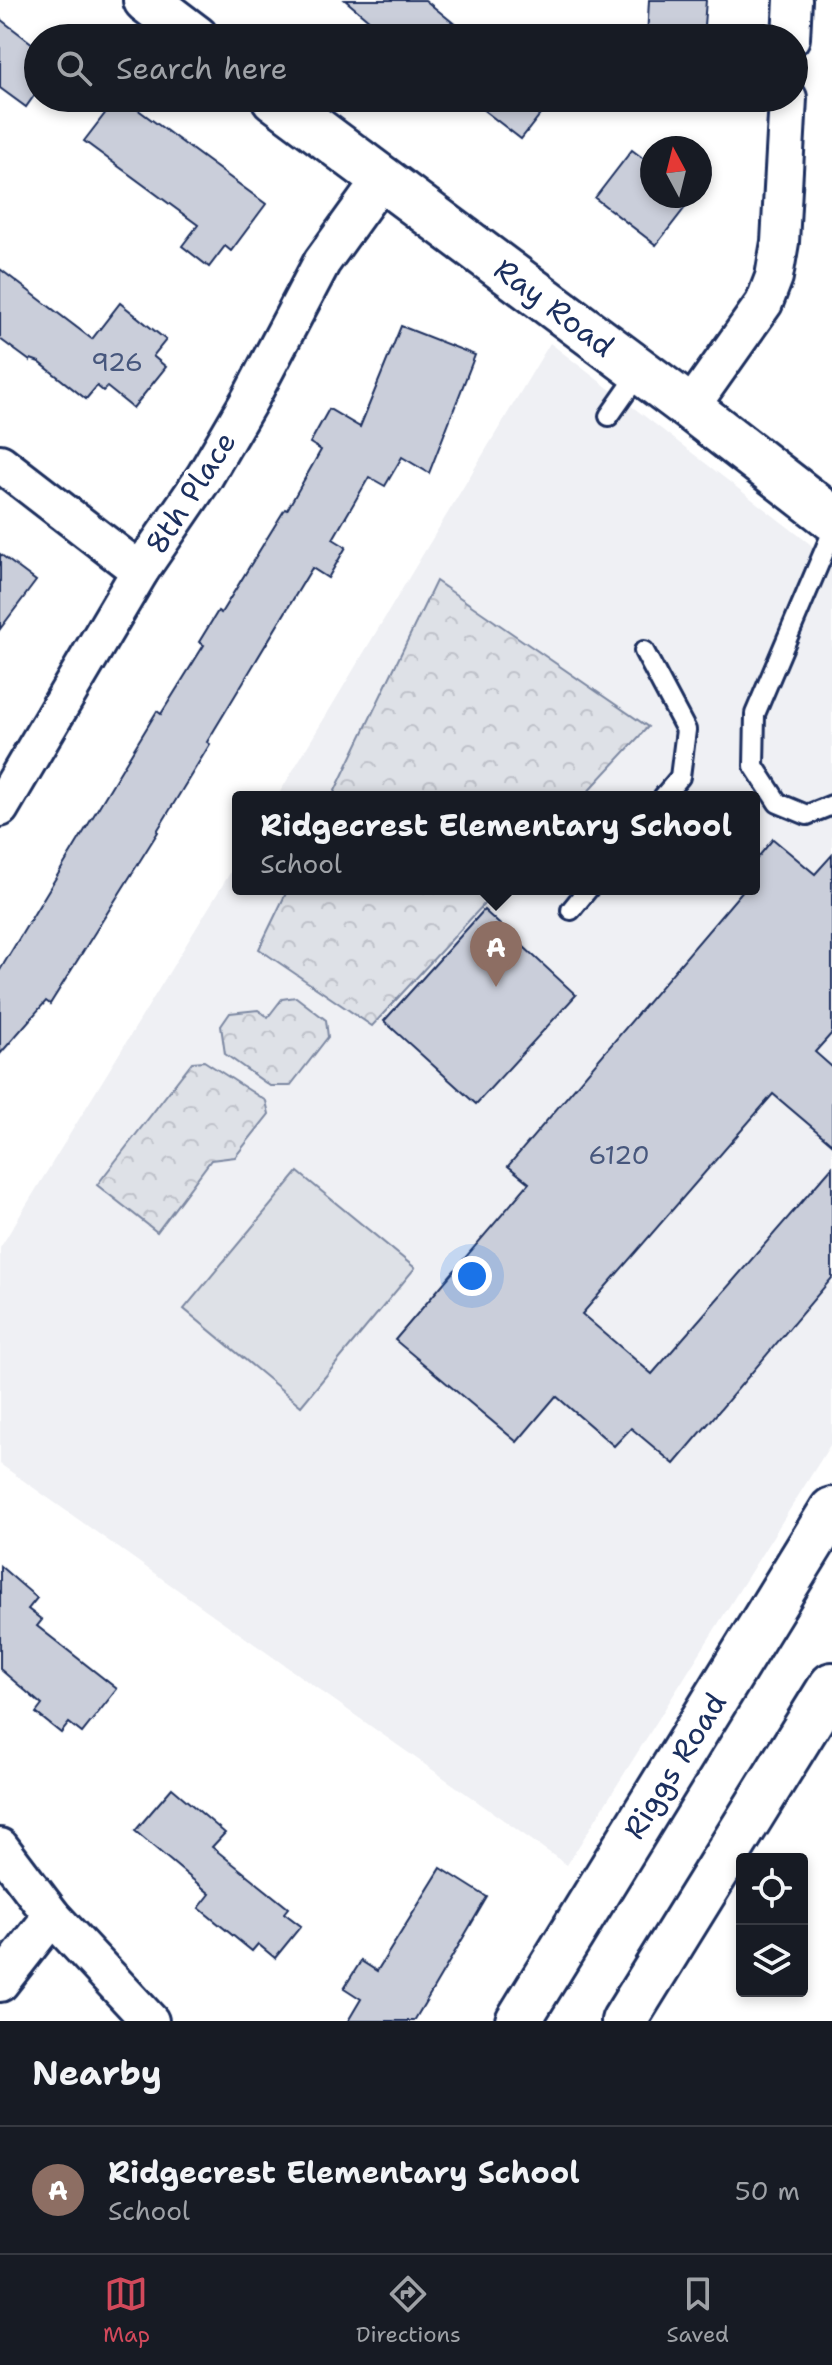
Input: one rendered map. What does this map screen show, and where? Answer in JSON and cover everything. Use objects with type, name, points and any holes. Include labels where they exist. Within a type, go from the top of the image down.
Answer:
[{"type":"main road","points":[[146,0],[178,24]]},
{"type":"main road","name":"Ray Road","points":[[292,112],[690,408],[832,518]]},
{"type":"main road","name":"Riggs Road","points":[[518,2021],[832,1510]]},
{"type":"main road","points":[[624,2021],[832,1685]]},
{"type":"street","points":[[792,24],[793,0]]},
{"type":"street","points":[[690,408],[764,303],[774,277],[780,242],[787,112]]},
{"type":"street","name":"8th Place","points":[[0,808],[140,571],[205,476],[250,399],[322,262],[381,180]]},
{"type":"street","points":[[0,463],[140,571]]},
{"type":"street","points":[[0,1847],[52,1916],[150,2021]]},
{"type":"street","points":[[0,1983],[52,1916]]},
{"type":"lane","points":[[609,416],[640,372]]},
{"type":"lane","points":[[832,533],[755,714],[754,766],[778,803],[807,815],[832,805]]},
{"type":"lane","points":[[644,651],[686,730],[680,777],[668,791]]},
{"type":"lane","points":[[571,910],[583,895]]},
{"type":"shaded area","points":[[550,343],[832,561],[832,1442],[567,1865],[0,1464],[0,1248],[232,870],[232,895],[760,895],[760,791],[281,791]]},
{"type":"green space","points":[[436,581],[648,727],[589,791],[335,791]]},
{"type":"green space","points":[[285,895],[492,895],[372,1026],[259,949]]},
{"type":"green space","points":[[296,997],[326,1020],[328,1037],[290,1086],[270,1086],[225,1054],[221,1026],[230,1013],[258,1010],[268,1017],[282,999]]},
{"type":"green space","points":[[204,1061],[266,1101],[269,1114],[235,1157],[211,1160],[157,1232],[97,1185],[192,1062]]},
{"type":"green space","points":[[298,1172],[415,1268],[301,1406],[184,1309]]},
{"type":"building","points":[[345,0],[425,0],[455,24],[373,24]]},
{"type":"building","points":[[649,0],[706,0],[704,24],[648,24]]},
{"type":"building","points":[[0,19],[24,37],[24,106],[0,88]]},
{"type":"building","points":[[106,112],[141,112],[266,204],[231,251],[225,246],[209,267],[182,246],[198,225],[84,141]]},
{"type":"building","points":[[486,112],[542,112],[521,139]]},
{"type":"building","points":[[632,150],[640,156],[640,208],[685,208],[656,245],[595,198]]},
{"type":"building","points":[[0,269],[92,339],[120,303],[166,340],[153,356],[166,367],[133,408],[107,387],[103,391],[97,386],[86,399],[39,362],[30,361],[0,339]]},
{"type":"building","points":[[401,326],[475,355],[429,473],[402,457],[385,486],[369,477],[333,539],[346,547],[328,578],[312,568],[207,742],[210,744],[158,832],[50,1004],[46,1001],[0,1054],[0,970],[157,711],[161,714],[204,645],[199,642],[218,611],[221,613],[287,510],[321,450],[310,443],[329,409],[360,427]]},
{"type":"building","points":[[0,554],[36,581],[0,629]]},
{"type":"building","points":[[773,839],[815,874],[832,855],[832,1033],[815,1052],[832,1067],[832,1144],[773,1094],[582,1314],[652,1374],[832,1167],[832,1278],[674,1464],[631,1428],[614,1446],[556,1396],[517,1442],[395,1340],[529,1183],[508,1166],[739,895],[760,895],[760,855]]},
{"type":"building","points":[[484,910],[576,995],[476,1104],[384,1021]]},
{"type":"building","points":[[0,1566],[37,1598],[28,1609],[42,1620],[37,1626],[117,1689],[82,1733],[69,1723],[61,1733],[36,1713],[42,1705],[0,1669]]},
{"type":"building","points":[[172,1788],[225,1833],[212,1847],[288,1908],[284,1913],[301,1926],[275,1958],[258,1944],[252,1951],[199,1908],[210,1894],[135,1831]]},
{"type":"building","points":[[441,1868],[487,1897],[414,2021],[348,2021],[361,1999],[344,1988],[361,1961],[377,1971]]},
{"type":"place","name":"Ridgecrest Elementary School","points":[[496,987]]}]
